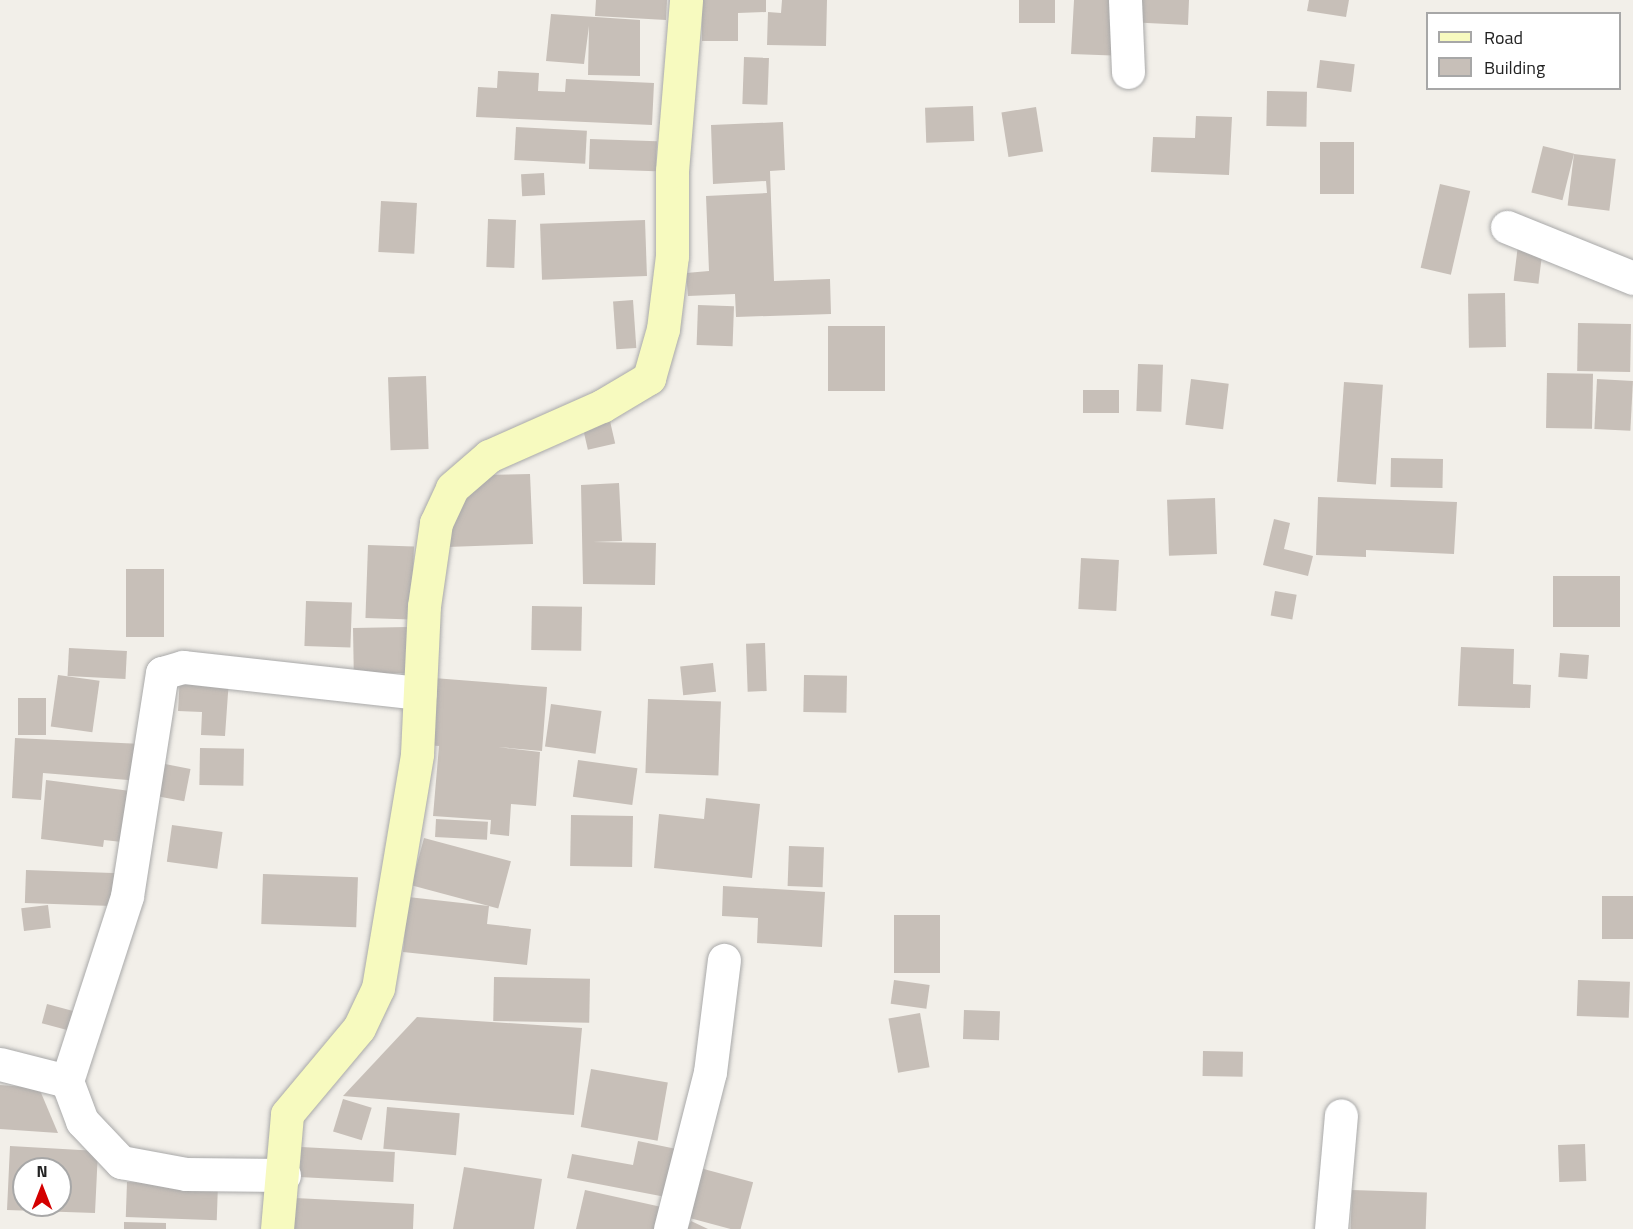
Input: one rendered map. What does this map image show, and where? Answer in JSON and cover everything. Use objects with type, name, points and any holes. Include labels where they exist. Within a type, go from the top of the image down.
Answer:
[{"type":"street","points":[[277,1229],[284,1175],[287,1114],[359,1028],[378,988],[402,867],[436,523],[452,488],[489,456],[603,406],[649,378],[663,329],[672,256],[672,171],[686,0]]},
{"type":"street","points":[[1125,0],[1128,72]]},
{"type":"street","points":[[1507,227],[1633,278]]},
{"type":"street","points":[[284,1175],[186,1174],[121,1162],[82,1121],[67,1081],[126,896],[162,673],[183,667],[420,693]]},
{"type":"street","points":[[670,1229],[710,1072],[724,960]]},
{"type":"street","points":[[0,1064],[67,1081]]},
{"type":"street","points":[[1331,1229],[1341,1115]]},
{"type":"building","points":[[596,0],[667,0],[666,20],[595,16]]},
{"type":"building","points":[[702,0],[766,0],[766,12],[738,13],[738,41],[702,41]]},
{"type":"building","points":[[782,0],[827,0],[826,46],[767,45],[768,12],[781,13]]},
{"type":"building","points":[[1019,0],[1055,0],[1055,23],[1019,23]]},
{"type":"building","points":[[1074,0],[1189,0],[1188,25],[1127,22],[1126,56],[1071,54]]},
{"type":"building","points":[[1309,0],[1349,0],[1346,17],[1307,11]]},
{"type":"building","points":[[551,14],[640,20],[640,76],[588,75],[589,26],[584,64],[546,61]]},
{"type":"building","points":[[744,57],[769,58],[767,105],[742,104]]},
{"type":"building","points":[[1320,60],[1355,64],[1351,92],[1317,88]]},
{"type":"building","points":[[498,71],[539,73],[538,91],[565,92],[566,79],[654,83],[652,125],[476,117],[478,87],[497,88]]},
{"type":"building","points":[[1267,91],[1307,92],[1306,127],[1266,126]]},
{"type":"building","points":[[973,106],[974,141],[926,143],[925,108]]},
{"type":"building","points":[[1036,107],[1043,151],[1008,157],[1001,112]]},
{"type":"building","points":[[1196,116],[1232,117],[1229,175],[1151,172],[1153,137],[1195,138]]},
{"type":"building","points":[[783,122],[785,170],[770,171],[774,281],[830,279],[831,314],[736,317],[735,294],[688,296],[686,273],[709,271],[706,196],[767,193],[766,181],[713,184],[711,125]]},
{"type":"building","points":[[516,127],[587,131],[585,164],[514,160]]},
{"type":"building","points":[[590,139],[657,141],[656,171],[589,169]]},
{"type":"building","points":[[1320,142],[1354,142],[1354,194],[1320,194]]},
{"type":"building","points":[[1543,146],[1574,154],[1562,200],[1531,193]]},
{"type":"building","points":[[1574,154],[1616,159],[1609,211],[1568,206]]},
{"type":"building","points":[[544,173],[545,195],[522,196],[521,174]]},
{"type":"building","points":[[1440,184],[1470,191],[1451,275],[1421,268]]},
{"type":"building","points":[[381,201],[417,203],[414,254],[378,252]]},
{"type":"building","points":[[488,219],[516,220],[514,268],[486,267]]},
{"type":"building","points":[[645,220],[647,276],[542,280],[540,224]]},
{"type":"building","points":[[1519,237],[1544,240],[1538,284],[1514,281]]},
{"type":"building","points":[[1505,293],[1506,347],[1469,348],[1468,294]]},
{"type":"building","points":[[633,300],[636,348],[616,349],[613,301]]},
{"type":"building","points":[[698,305],[734,306],[733,346],[697,345]]},
{"type":"building","points":[[1578,323],[1631,324],[1630,372],[1577,371]]},
{"type":"building","points":[[828,326],[885,326],[885,391],[828,391]]},
{"type":"building","points":[[1138,364],[1163,365],[1161,412],[1136,411]]},
{"type":"building","points":[[1547,373],[1593,374],[1592,429],[1546,428]]},
{"type":"building","points":[[426,376],[429,449],[391,450],[388,377]]},
{"type":"building","points":[[1191,379],[1229,384],[1223,429],[1185,425]]},
{"type":"building","points":[[1597,379],[1633,381],[1630,431],[1594,429]]},
{"type":"building","points":[[1344,382],[1383,385],[1376,484],[1337,482]]},
{"type":"building","points":[[1083,390],[1119,390],[1119,413],[1083,413]]},
{"type":"building","points":[[610,421],[615,443],[588,450],[583,427]]},
{"type":"building","points":[[1391,458],[1443,459],[1442,488],[1390,487]]},
{"type":"building","points":[[530,474],[533,544],[447,547],[447,518],[478,475]]},
{"type":"building","points":[[619,483],[622,541],[593,542],[656,543],[655,585],[583,584],[581,485]]},
{"type":"building","points":[[1318,497],[1457,502],[1454,554],[1366,550],[1366,557],[1316,555]]},
{"type":"building","points":[[1215,498],[1217,554],[1169,556],[1167,500]]},
{"type":"building","points":[[1274,519],[1290,523],[1284,549],[1313,556],[1308,576],[1263,565]]},
{"type":"building","points":[[368,545],[414,547],[411,620],[365,618]]},
{"type":"building","points":[[1081,558],[1119,560],[1116,611],[1078,609]]},
{"type":"building","points":[[126,569],[164,569],[164,637],[126,637]]},
{"type":"building","points":[[1553,576],[1620,576],[1620,627],[1553,627]]},
{"type":"building","points":[[1275,591],[1297,595],[1292,619],[1271,616]]},
{"type":"building","points":[[306,601],[352,603],[350,648],[304,646]]},
{"type":"building","points":[[532,606],[582,607],[581,651],[531,650]]},
{"type":"building","points":[[408,627],[409,673],[354,674],[353,628]]},
{"type":"building","points":[[765,643],[767,691],[748,692],[746,644]]},
{"type":"building","points":[[1461,647],[1514,649],[1513,684],[1531,685],[1530,708],[1458,706]]},
{"type":"building","points":[[69,648],[127,651],[125,679],[68,676]]},
{"type":"building","points":[[1560,653],[1589,655],[1587,679],[1558,677]]},
{"type":"building","points":[[713,663],[716,692],[683,695],[680,666]]},
{"type":"building","points":[[58,675],[100,681],[92,732],[51,726]]},
{"type":"building","points":[[804,675],[847,676],[846,713],[803,712]]},
{"type":"building","points":[[180,676],[229,679],[225,736],[201,735],[202,712],[178,711]]},
{"type":"building","points":[[421,677],[547,687],[542,751],[498,747],[540,752],[536,806],[511,804],[509,836],[490,834],[491,820],[433,816],[439,746],[416,744]]},
{"type":"building","points":[[18,698],[46,698],[46,735],[18,735]]},
{"type":"building","points":[[648,699],[721,702],[718,776],[645,773]]},
{"type":"building","points":[[551,704],[602,711],[596,754],[545,747]]},
{"type":"building","points":[[15,738],[142,744],[140,781],[43,773],[41,800],[12,798]]},
{"type":"building","points":[[200,748],[244,749],[243,786],[199,785]]},
{"type":"building","points":[[578,760],[637,768],[632,805],[573,797]]},
{"type":"building","points":[[165,764],[191,769],[184,801],[159,796]]},
{"type":"building","points":[[46,780],[138,792],[131,843],[104,840],[103,847],[41,839]]},
{"type":"building","points":[[706,798],[760,804],[752,878],[654,868],[659,814],[704,819]]},
{"type":"building","points":[[571,815],[633,816],[632,867],[570,866]]},
{"type":"building","points":[[436,819],[488,822],[487,840],[435,837]]},
{"type":"building","points":[[172,825],[223,832],[217,869],[167,862]]},
{"type":"building","points":[[424,838],[511,861],[498,909],[411,885]]},
{"type":"building","points":[[789,846],[824,847],[823,887],[788,886]]},
{"type":"building","points":[[26,870],[120,873],[119,906],[25,903]]},
{"type":"building","points":[[263,874],[358,877],[356,927],[261,924]]},
{"type":"building","points":[[723,886],[825,892],[822,947],[757,943],[758,918],[722,916]]},
{"type":"building","points":[[1602,896],[1633,896],[1633,939],[1602,939]]},
{"type":"building","points":[[408,897],[489,906],[487,924],[531,929],[527,965],[403,952]]},
{"type":"building","points":[[48,905],[51,928],[24,931],[21,908]]},
{"type":"building","points":[[894,915],[940,915],[940,973],[894,973]]},
{"type":"building","points":[[494,977],[590,979],[589,1023],[493,1021]]},
{"type":"building","points":[[894,980],[930,985],[926,1009],[891,1004]]},
{"type":"building","points":[[1578,980],[1630,982],[1629,1018],[1577,1016]]},
{"type":"building","points":[[47,1004],[74,1011],[69,1031],[42,1023]]},
{"type":"building","points":[[964,1010],[1000,1011],[999,1040],[963,1039]]},
{"type":"building","points":[[920,1013],[930,1067],[898,1073],[888,1019]]},
{"type":"building","points":[[417,1017],[582,1028],[574,1115],[343,1096]]},
{"type":"building","points":[[1203,1051],[1243,1052],[1243,1077],[1203,1076]]},
{"type":"building","points":[[591,1069],[668,1083],[658,1141],[581,1127]]},
{"type":"building","points":[[0,1085],[39,1088],[58,1133],[0,1129]]},
{"type":"building","points":[[343,1099],[372,1108],[362,1140],[333,1132]]},
{"type":"building","points":[[387,1107],[460,1113],[456,1155],[383,1149]]},
{"type":"building","points":[[638,1141],[686,1151],[676,1199],[567,1178],[572,1154],[633,1165]]},
{"type":"building","points":[[1585,1144],[1586,1181],[1559,1182],[1558,1145]]},
{"type":"building","points":[[10,1146],[98,1151],[95,1213],[72,1212],[72,1157],[12,1157],[12,1210],[7,1210]]},
{"type":"building","points":[[301,1147],[395,1152],[393,1182],[299,1177]]},
{"type":"building","points":[[464,1167],[542,1179],[534,1229],[453,1229]]},
{"type":"building","points":[[700,1168],[753,1182],[741,1229],[731,1229],[687,1217]]},
{"type":"building","points":[[127,1182],[218,1185],[217,1220],[126,1217]]},
{"type":"building","points":[[585,1190],[675,1210],[671,1229],[576,1229]]},
{"type":"building","points":[[1352,1190],[1427,1193],[1426,1229],[1351,1229]]},
{"type":"building","points":[[295,1198],[414,1204],[413,1229],[293,1229]]},
{"type":"building","points":[[691,1221],[708,1229],[687,1229]]},
{"type":"building","points":[[124,1222],[166,1223],[166,1229],[124,1229]]}]
